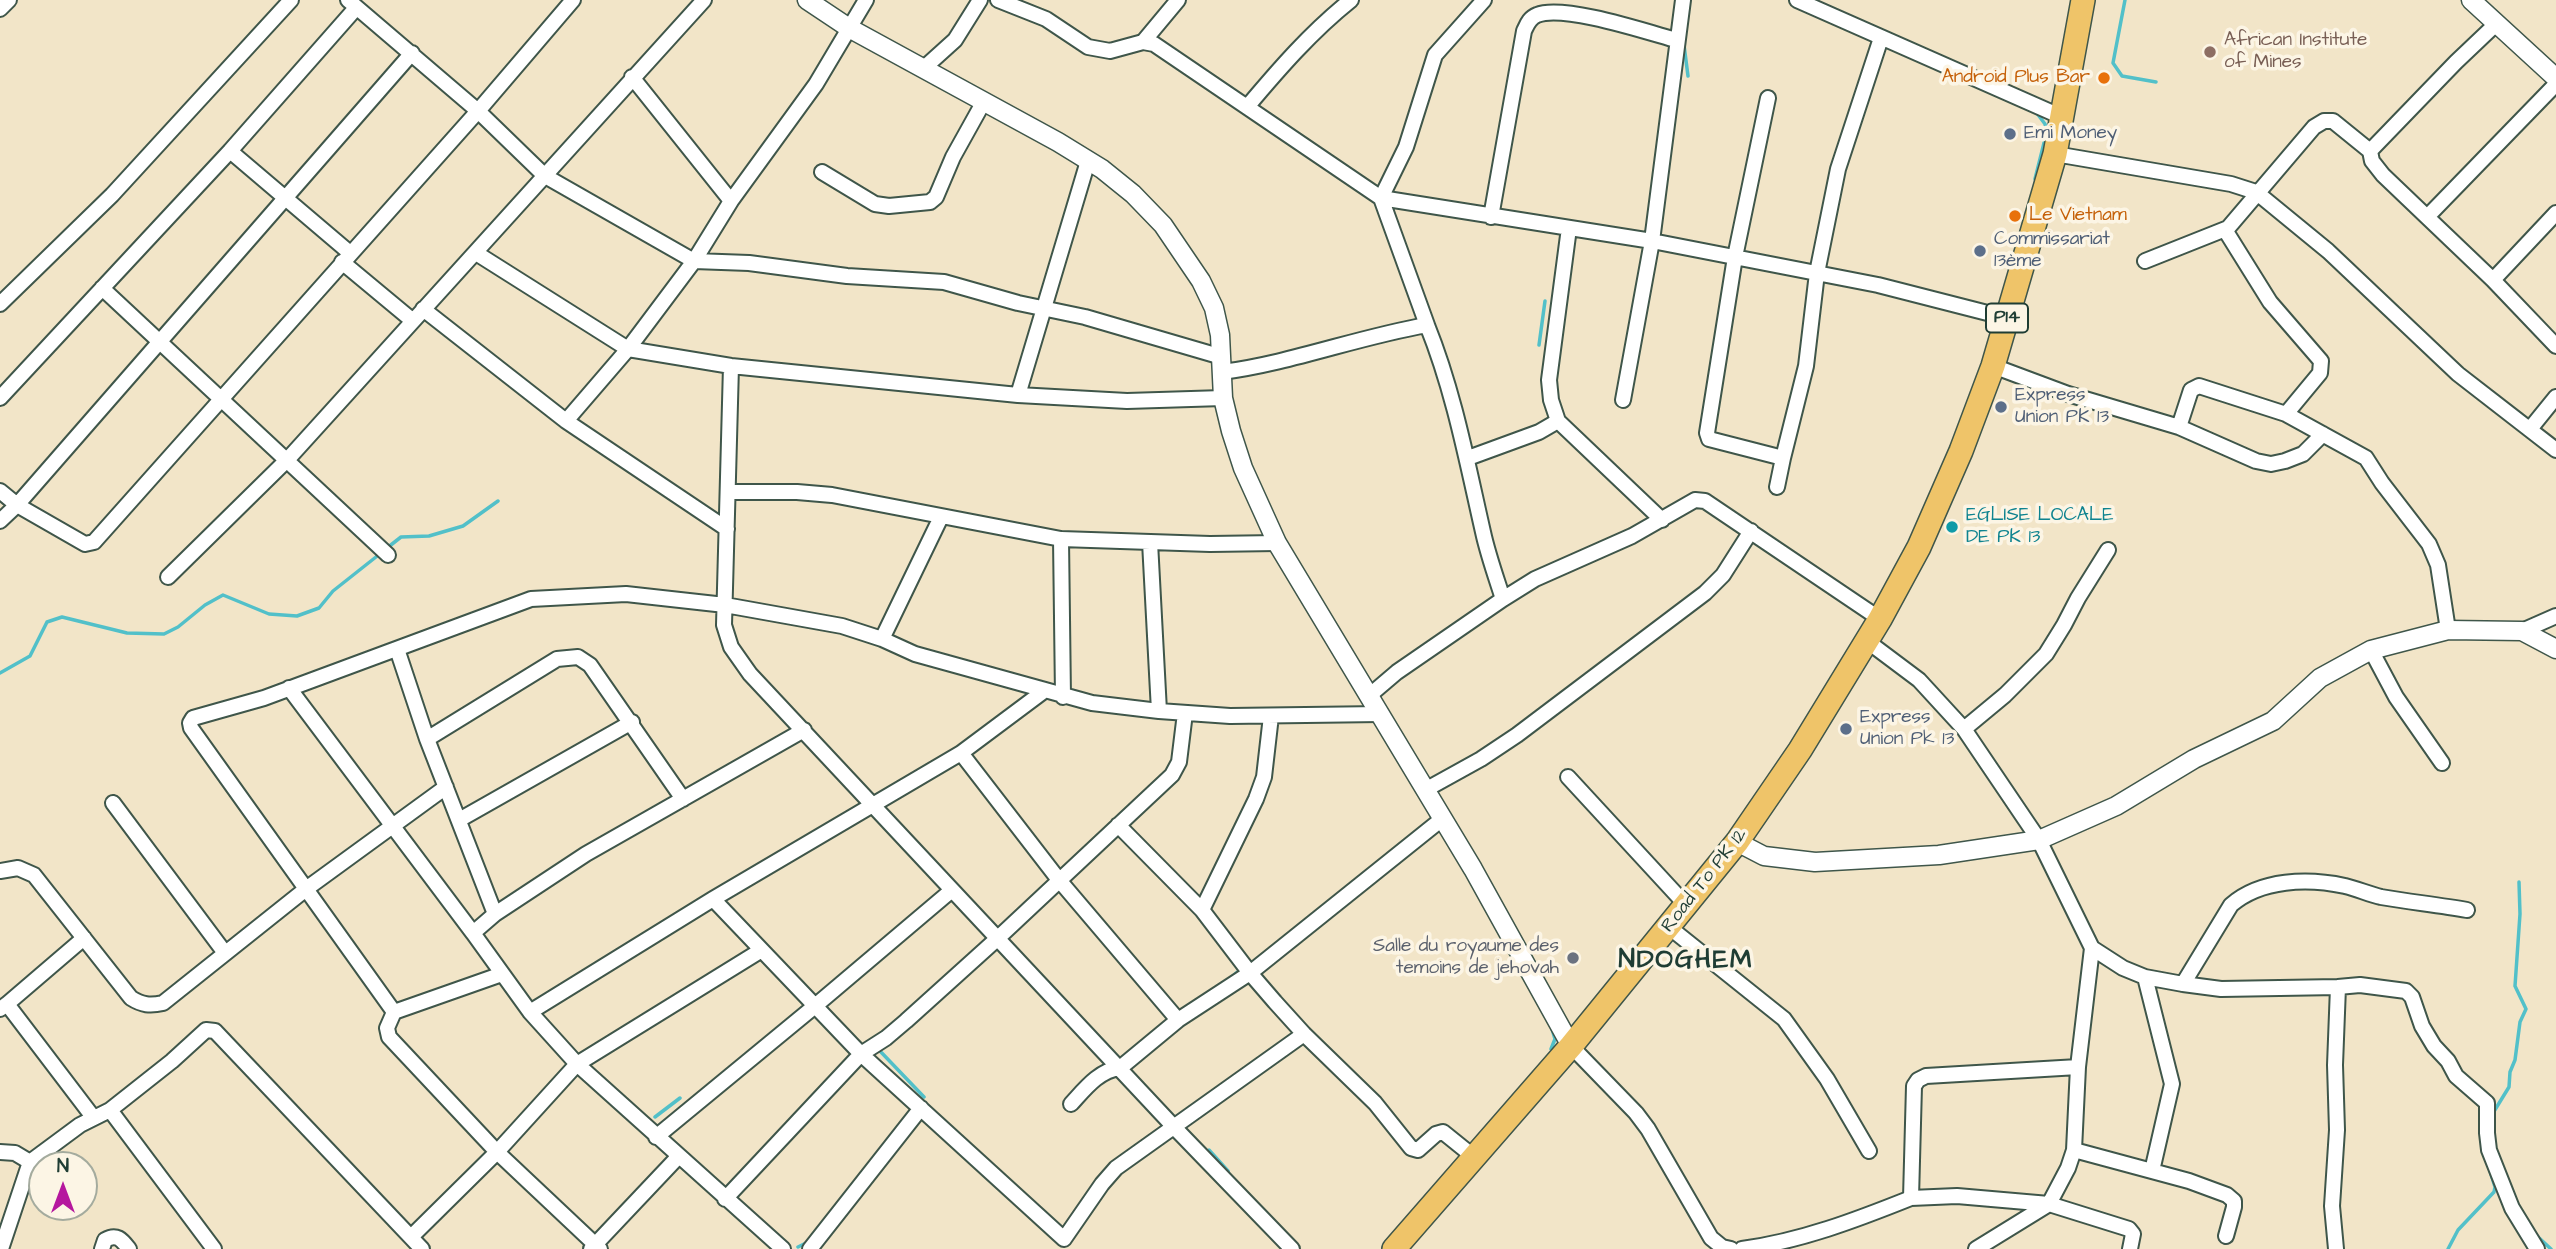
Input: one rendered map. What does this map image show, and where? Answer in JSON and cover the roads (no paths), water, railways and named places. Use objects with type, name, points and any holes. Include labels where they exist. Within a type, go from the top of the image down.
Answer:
[{"type":"main road","name":"P14","points":[[1880,619],[1919,547],[1961,451],[1993,366],[2055,154],[2082,0]]},
{"type":"main road","name":"Road To PK 12","points":[[1394,1249],[1571,1046],[1688,906],[1737,842],[1800,750],[1880,619]]},
{"type":"street","points":[[0,9],[9,0]]},
{"type":"street","points":[[0,304],[111,195],[291,0]]},
{"type":"street","points":[[0,491],[17,505],[85,544],[94,542],[478,111],[573,0]]},
{"type":"street","points":[[169,577],[288,459],[704,0]]},
{"type":"street","points":[[807,0],[849,28],[1058,142],[1133,194],[1163,225],[1195,272],[1214,308],[1220,335],[1223,398],[1231,431],[1243,468],[1276,543],[1474,869],[1571,1046],[1636,1113],[1658,1145],[1711,1238],[1722,1247],[1731,1249]]},
{"type":"street","points":[[566,421],[628,349],[694,261],[731,201],[816,85],[866,0]]},
{"type":"street","points":[[924,68],[955,40],[980,0]]},
{"type":"street","points":[[998,0],[1046,19],[1088,47],[1110,51],[1143,42],[1154,44],[1381,198],[1735,257],[1902,290],[2007,318]]},
{"type":"street","points":[[1143,42],[1178,0]]},
{"type":"street","points":[[1247,107],[1293,54],[1350,0]]},
{"type":"street","points":[[1484,0],[1436,55],[1406,147],[1381,198],[1443,366],[1468,458],[1483,535],[1503,599]]},
{"type":"street","points":[[1623,400],[1652,242],[1683,0]]},
{"type":"street","points":[[1797,0],[2062,117]]},
{"type":"street","points":[[2472,0],[2556,78]]},
{"type":"street","points":[[0,398],[230,151],[352,4],[478,111],[545,176],[694,261],[749,263],[847,276],[944,282],[1085,317],[1222,364],[1260,366],[1387,332],[1427,325]]},
{"type":"street","points":[[1491,216],[1524,31],[1530,19],[1541,13],[1581,15],[1676,40]]},
{"type":"street","points":[[2370,151],[2496,24]]},
{"type":"street","points":[[1777,487],[1805,366],[1816,273],[1838,169],[1881,38]]},
{"type":"street","points":[[0,521],[17,505],[412,53]]},
{"type":"street","points":[[632,77],[731,201]]},
{"type":"street","points":[[2428,216],[2556,84]]},
{"type":"street","points":[[1768,98],[1735,257],[1707,436],[1709,439],[1783,458]]},
{"type":"street","points":[[822,172],[876,204],[889,206],[930,202],[936,197],[953,157],[984,103]]},
{"type":"street","points":[[2145,261],[2228,228],[2314,127],[2324,121],[2333,121],[2370,151],[2372,161],[2383,175],[2493,280],[2556,346]]},
{"type":"street","points":[[230,151],[286,198],[346,258],[418,315],[566,421],[727,529]]},
{"type":"street","points":[[2055,154],[2231,184],[2256,192],[2328,251],[2458,374],[2556,450]]},
{"type":"street","points":[[1018,395],[1088,161]]},
{"type":"street","points":[[2493,280],[2556,213]]},
{"type":"street","points":[[2228,228],[2229,238],[2270,302],[2321,361],[2320,373],[2286,414]]},
{"type":"street","points":[[1569,229],[1549,380],[1551,400],[1558,421],[1662,520]]},
{"type":"street","points":[[476,253],[628,349],[731,366],[1018,395],[1127,401],[1223,398]]},
{"type":"street","points":[[102,288],[388,555]]},
{"type":"street","points":[[731,366],[724,625],[731,647],[750,674],[872,806],[1292,1249]]},
{"type":"street","points":[[1993,366],[2068,394],[2179,427],[2256,461],[2271,464],[2285,461],[2302,454],[2323,434]]},
{"type":"street","points":[[2179,427],[2191,390],[2199,386],[2286,414],[2366,458],[2429,544],[2438,565],[2448,630]]},
{"type":"street","points":[[2529,429],[2556,397]]},
{"type":"street","points":[[1468,458],[1539,432],[1558,421]]},
{"type":"street","points":[[728,492],[832,495],[1061,539],[1276,543]]},
{"type":"street","points":[[1370,695],[1397,673],[1535,579],[1600,552],[1695,500],[1704,501],[1751,531],[1880,619]]},
{"type":"street","points":[[882,639],[941,517]]},
{"type":"street","points":[[1425,790],[1481,759],[1517,735],[1705,593],[1723,575],[1751,531]]},
{"type":"street","points":[[1061,539],[1063,697]]},
{"type":"street","points":[[1150,542],[1159,712]]},
{"type":"street","points":[[1964,729],[2005,695],[2046,654],[2109,550]]},
{"type":"street","points":[[394,1012],[191,727],[193,718],[289,688],[531,599],[626,594],[725,605],[842,626],[882,639],[915,654],[1063,697],[1103,705],[1159,712],[1270,716],[1381,714]]},
{"type":"street","points":[[1737,842],[1764,856],[1815,862],[1939,855],[2039,840],[2116,806],[2194,759],[2273,721],[2320,678],[2371,650],[2448,630],[2522,631],[2556,615]]},
{"type":"street","points":[[2522,631],[2556,649]]},
{"type":"street","points":[[1867,641],[1914,677],[1964,729],[2039,840],[2092,948],[2123,968],[2145,978],[2183,984],[2221,989],[2360,985],[2401,988],[2412,997],[2422,1026],[2434,1046],[2448,1061],[2456,1076],[2487,1102],[2489,1150],[2512,1208],[2537,1249]]},
{"type":"street","points":[[397,649],[426,738],[495,914]]},
{"type":"street","points":[[2371,650],[2396,697],[2442,763]]},
{"type":"street","points":[[426,738],[556,659],[578,657],[590,665],[683,799]]},
{"type":"street","points":[[289,688],[530,1012],[577,1064],[783,1249]]},
{"type":"street","points":[[530,1012],[713,899],[961,753],[1044,691]]},
{"type":"street","points":[[725,1199],[861,1054],[887,1038],[1172,775],[1179,762],[1185,713]]},
{"type":"street","points":[[1202,909],[1231,854],[1260,788],[1267,756],[1270,716]]},
{"type":"street","points":[[459,820],[632,722]]},
{"type":"street","points":[[473,933],[495,914],[586,854],[804,730]]},
{"type":"street","points":[[961,753],[1059,880],[1178,1020]]},
{"type":"street","points":[[1568,777],[1688,906]]},
{"type":"street","points":[[0,871],[19,868],[34,875],[131,998],[141,1004],[153,1006],[163,1003],[306,889],[446,787]]},
{"type":"street","points":[[113,803],[226,953]]},
{"type":"street","points":[[1071,1104],[1097,1079],[1113,1069],[1120,1068],[1178,1020],[1250,973],[1442,819]]},
{"type":"street","points":[[1118,825],[1202,909],[1250,973],[1304,1034],[1375,1103],[1411,1148],[1418,1150],[1436,1134],[1443,1132],[1474,1157]]},
{"type":"street","points":[[2183,984],[2231,905],[2239,898],[2276,883],[2344,886],[2384,897],[2468,909]]},
{"type":"street","points":[[656,1137],[952,890]]},
{"type":"street","points":[[713,899],[861,1054],[1069,1244],[1102,1184],[1116,1168],[1304,1034]]},
{"type":"street","points":[[1669,928],[1784,1019],[1827,1079],[1869,1151]]},
{"type":"street","points":[[84,938],[4,1007],[93,1117]]},
{"type":"street","points":[[1976,1249],[2049,1204],[2068,1168],[2074,1150],[2078,1068],[2092,948]]},
{"type":"street","points":[[411,1237],[497,1152],[577,1064],[761,951]]},
{"type":"street","points":[[502,974],[394,1012],[387,1028],[389,1037],[497,1152],[596,1247],[678,1157]]},
{"type":"street","points":[[2145,978],[2172,1084],[2152,1171]]},
{"type":"street","points":[[2336,1249],[2332,1206],[2337,1130],[2335,1065],[2338,987]]},
{"type":"street","points":[[45,1151],[93,1117],[110,1110],[206,1030],[215,1031],[422,1249]]},
{"type":"street","points":[[1911,1198],[1914,1086],[1918,1080],[1926,1076],[2078,1068]]},
{"type":"street","points":[[810,1249],[921,1108]]},
{"type":"street","points":[[110,1110],[214,1249]]},
{"type":"street","points":[[2074,1150],[2227,1195],[2234,1201],[2234,1207],[2226,1236]]},
{"type":"street","points":[[0,1152],[15,1153],[28,1161]]},
{"type":"street","points":[[1,1249],[28,1168]]},
{"type":"street","points":[[1742,1249],[1803,1236],[1856,1220],[1911,1198],[1957,1196],[2049,1204],[2129,1229],[2133,1234],[2130,1249]]},
{"type":"street","points":[[102,1249],[106,1240],[115,1236],[129,1249]]},
{"type":"waterway","points":[[2125,0],[2113,63],[2122,76],[2156,82]]},
{"type":"waterway","points":[[1684,45],[1688,76]]},
{"type":"waterway","points":[[2035,179],[2047,131],[2036,112]]},
{"type":"waterway","points":[[1539,345],[1545,301]]},
{"type":"waterway","points":[[387,548],[401,537],[429,536],[463,526],[498,501]]},
{"type":"waterway","points":[[0,673],[30,656],[47,622],[62,617],[127,633],[164,634],[223,595],[269,614],[297,616],[319,608],[333,591],[381,553]]},
{"type":"waterway","points":[[2493,1113],[2509,1087],[2520,1022],[2526,1009],[2515,986],[2520,914],[2519,882]]},
{"type":"waterway","points":[[1229,979],[1241,969]]},
{"type":"waterway","points":[[1551,1049],[1555,1039],[1552,1029]]},
{"type":"waterway","points":[[879,1050],[924,1097]]},
{"type":"waterway","points":[[655,1117],[680,1098]]},
{"type":"waterway","points":[[1209,1150],[1228,1171]]},
{"type":"waterway","points":[[2448,1249],[2458,1230],[2494,1192],[2495,1187],[2486,1158]]},
{"type":"waterway","points":[[2515,1202],[2537,1236],[2551,1249]]},
{"type":"waterway","points":[[798,1247],[806,1243]]},
{"type":"place","name":"African Institute of Mines","points":[[2210,52]]},
{"type":"place","name":"Android Plus Bar","points":[[2104,78]]},
{"type":"place","name":"Emi Money","points":[[2010,134]]},
{"type":"place","name":"Le Vietnam","points":[[2015,216]]},
{"type":"place","name":"Commissariat 13ème","points":[[1980,251]]},
{"type":"place","name":"Express Union PK 13","points":[[2001,407]]},
{"type":"place","name":"EGLISE LOCALE DE PK 13","points":[[1952,527]]},
{"type":"place","name":"Express Union Pk 13","points":[[1846,729]]},
{"type":"place","name":"Salle du royaume des temoins de jehovah","points":[[1573,958]]},
{"type":"district","name":"NDOGHEM","points":[[1686,962]]}]
